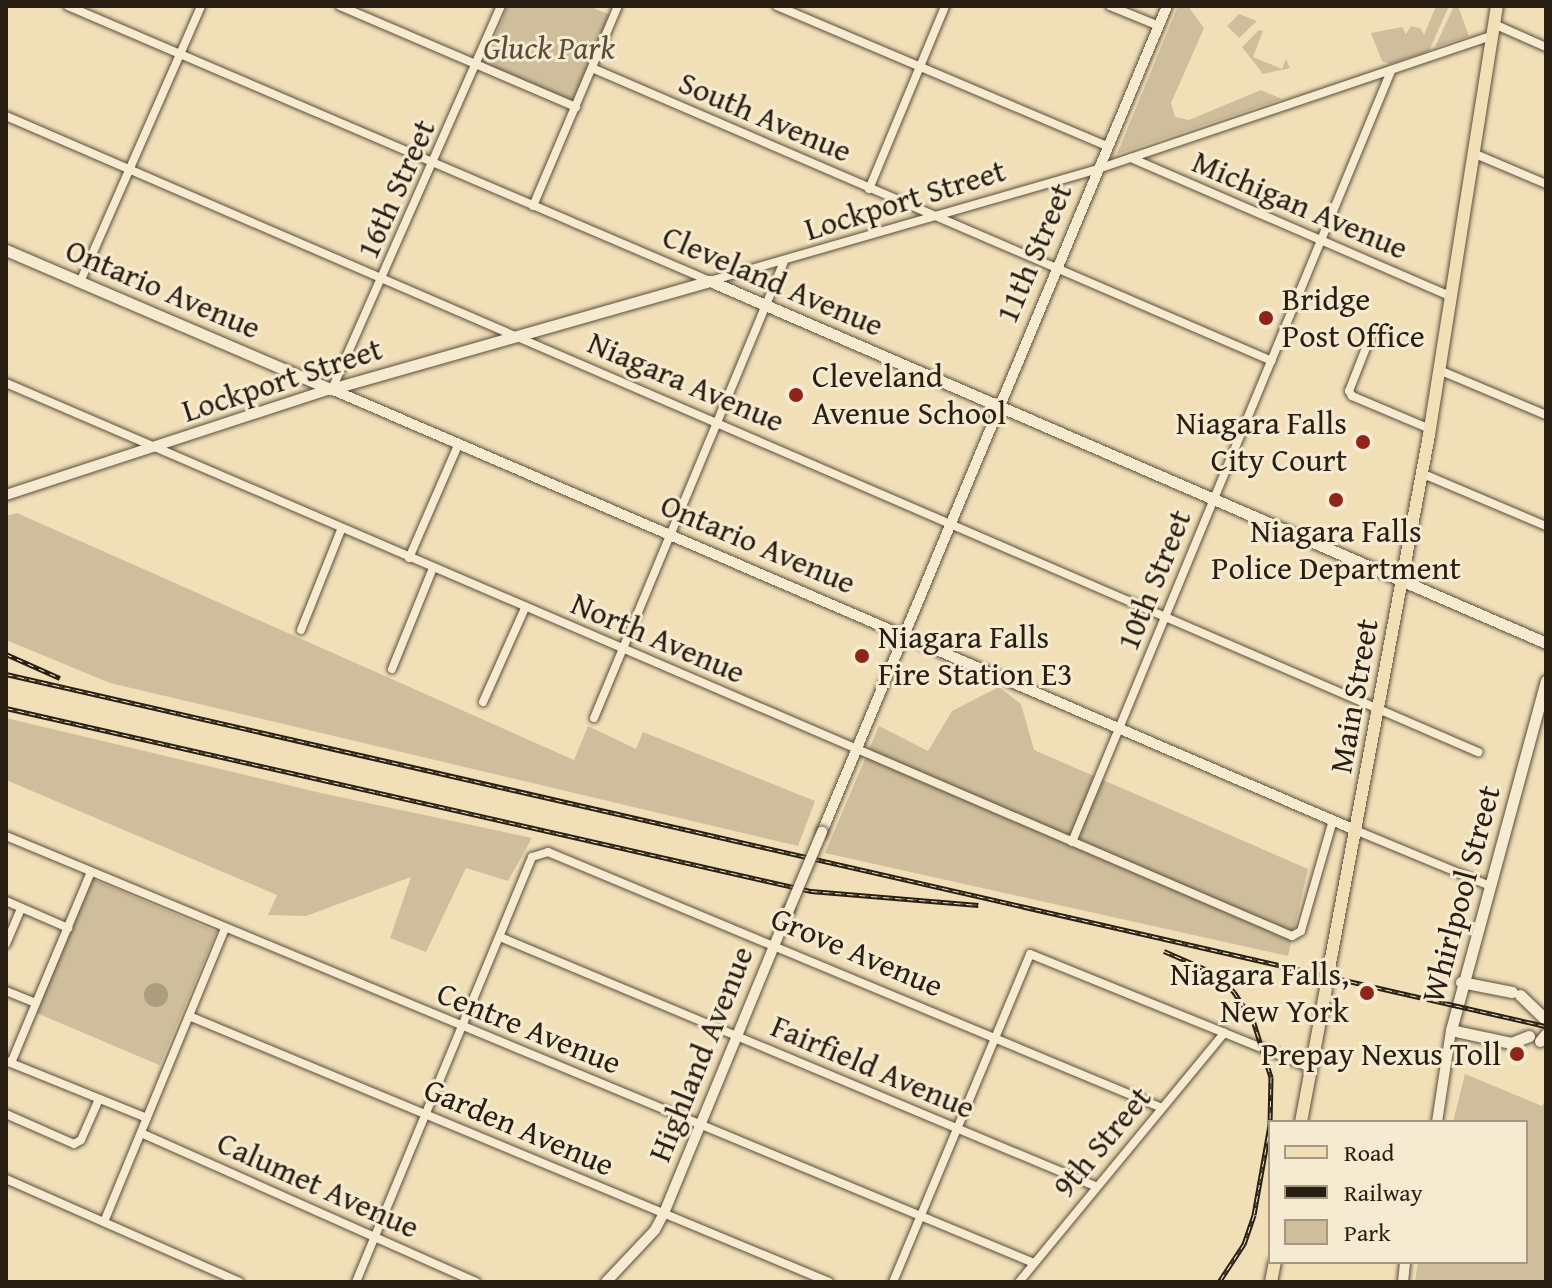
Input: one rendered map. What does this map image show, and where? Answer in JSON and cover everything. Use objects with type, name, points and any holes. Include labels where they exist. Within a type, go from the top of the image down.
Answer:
[{"type":"main road","name":"Main Street","points":[[1329,969],[1430,429],[1497,6]]},
{"type":"main road","name":"Ontario Avenue","points":[[6,250],[331,389]]},
{"type":"main road","name":"Cleveland Avenue","points":[[710,281],[1546,643]]},
{"type":"main road","name":"Lockport Street","points":[[331,389],[710,281]]},
{"type":"main road","name":"Whirlpool Street","points":[[1451,1030],[1461,982],[1546,681]]},
{"type":"main road","points":[[1461,982],[1516,994],[1546,1020]]},
{"type":"main road","points":[[1301,1120],[1326,989]]},
{"type":"main road","points":[[1451,1030],[1535,1038]]},
{"type":"street","name":"Cleveland Avenue","points":[[68,6],[710,281]]},
{"type":"street","points":[[80,282],[201,6]]},
{"type":"street","points":[[340,6],[576,107]]},
{"type":"street","name":"16th Street","points":[[331,389],[383,279],[501,6]]},
{"type":"street","points":[[777,6],[1107,146]]},
{"type":"street","points":[[869,189],[945,6]]},
{"type":"street","points":[[1110,6],[1159,26]]},
{"type":"street","name":"11th Street","points":[[822,832],[1167,6]]},
{"type":"street","points":[[533,206],[592,68],[614,7]]},
{"type":"street","points":[[1493,30],[1546,47]]},
{"type":"street","name":"Lockport Street","points":[[710,281],[939,219],[1098,169],[1391,71],[1493,30]]},
{"type":"street","name":"South Avenue","points":[[592,68],[1272,361]]},
{"type":"street","name":"10th Street","points":[[1072,842],[1391,71]]},
{"type":"street","name":"Niagara Avenue","points":[[6,116],[1166,614],[1478,752]]},
{"type":"street","points":[[1473,153],[1546,184]]},
{"type":"street","name":"Michigan Avenue","points":[[1130,158],[1450,296]]},
{"type":"street","points":[[594,718],[783,263]]},
{"type":"street","points":[[1371,335],[1349,391],[1352,396],[1430,429]]},
{"type":"street","points":[[1439,370],[1545,412]]},
{"type":"street","name":"North Avenue","points":[[6,383],[341,530],[1292,936],[1301,931],[1333,820]]},
{"type":"street","name":"Lockport Street","points":[[6,495],[331,389]]},
{"type":"street","name":"Ontario Avenue","points":[[331,389],[1490,886]]},
{"type":"street","points":[[409,558],[459,443]]},
{"type":"street","points":[[1421,473],[1546,526]]},
{"type":"street","points":[[301,630],[341,530]]},
{"type":"street","points":[[392,669],[433,568]]},
{"type":"street","points":[[483,702],[525,608]]},
{"type":"street","name":"Highland Avenue","points":[[606,1282],[655,1230],[664,1213],[735,1035],[822,832]]},
{"type":"street","name":"Centre Avenue","points":[[6,836],[1034,1263]]},
{"type":"street","name":"Grove Avenue","points":[[500,937],[532,857],[548,852],[775,943],[1162,1108]]},
{"type":"street","points":[[91,872],[9,1062],[147,1118]]},
{"type":"street","points":[[6,901],[68,928]]},
{"type":"street","points":[[6,944],[21,908]]},
{"type":"street","points":[[104,1222],[225,928]]},
{"type":"street","points":[[356,1282],[500,937]]},
{"type":"street","name":"Fairfield Avenue","points":[[500,937],[1095,1186]]},
{"type":"street","points":[[893,1282],[1030,954],[1311,1068]]},
{"type":"street","points":[[6,991],[36,1003]]},
{"type":"street","name":"Garden Avenue","points":[[189,1016],[829,1282]]},
{"type":"street","name":"Whirlpool Street","points":[[1437,1120],[1451,1030]]},
{"type":"street","name":"9th Street","points":[[1019,1282],[1224,1033]]},
{"type":"street","points":[[6,1114],[74,1144],[81,1140],[99,1099]]},
{"type":"street","name":"Calumet Avenue","points":[[141,1133],[476,1282]]},
{"type":"street","points":[[6,1179],[239,1282]]},
{"type":"green space","name":"Gluck Park","points":[[508,6],[589,6],[610,15],[572,104],[483,65]]},
{"type":"green space","points":[[1178,6],[1188,6],[1204,28],[1171,103],[1175,117],[1189,120],[1261,90],[1282,99],[1117,154]]},
{"type":"green space","points":[[1436,6],[1449,6],[1429,51],[1390,64],[1382,61],[1371,33],[1402,27],[1406,34],[1411,26],[1420,28],[1424,35]]},
{"type":"green space","points":[[1454,6],[1458,6],[1469,36],[1435,47]]},
{"type":"green space","points":[[1239,14],[1257,21],[1239,38],[1227,26]]},
{"type":"green space","points":[[1259,30],[1263,31],[1253,57],[1282,69],[1286,59],[1290,68],[1263,74],[1242,47]]},
{"type":"green space","points":[[17,513],[574,760],[588,726],[636,749],[643,732],[815,801],[798,846],[110,683],[6,640],[6,516]]},
{"type":"green space","points":[[999,687],[1021,704],[1034,750],[1308,869],[1288,956],[825,853],[879,726],[928,751],[952,711]]},
{"type":"green space","points":[[6,718],[321,793],[532,838],[508,881],[466,868],[426,952],[390,938],[411,877],[306,916],[268,915],[277,895],[6,780]]},
{"type":"green space","points":[[92,879],[216,932],[160,1065],[35,1012]]},
{"type":"green space","points":[[1465,1074],[1542,1106],[1546,1099],[1546,1282],[1415,1282],[1418,1264],[1528,1264],[1528,1120],[1454,1120]]},
{"type":"shaded area","points":[[156,983],[164,987],[168,995],[164,1003],[156,1007],[148,1003],[144,995],[148,987]]},
{"type":"railway","points":[[6,654],[60,678]]},
{"type":"railway","points":[[6,674],[1546,1026]]},
{"type":"railway","points":[[6,708],[811,891],[978,905]]},
{"type":"railway","points":[[1164,951],[1212,972],[1234,992],[1253,1020],[1271,1077],[1270,1120]]},
{"type":"railway","points":[[1219,1282],[1244,1244],[1254,1215],[1268,1136]]},
{"type":"place","name":"Bridge Post Office","points":[[1266,318]]},
{"type":"place","name":"Cleveland Avenue School","points":[[796,395]]},
{"type":"place","name":"Niagara Falls City Court","points":[[1363,442]]},
{"type":"place","name":"Niagara Falls Police Department","points":[[1336,500]]},
{"type":"place","name":"Niagara Falls Fire Station E3","points":[[862,656]]},
{"type":"place","name":"Niagara Falls, New York","points":[[1367,993]]},
{"type":"place","name":"Prepay Nexus Toll","points":[[1517,1054]]}]
